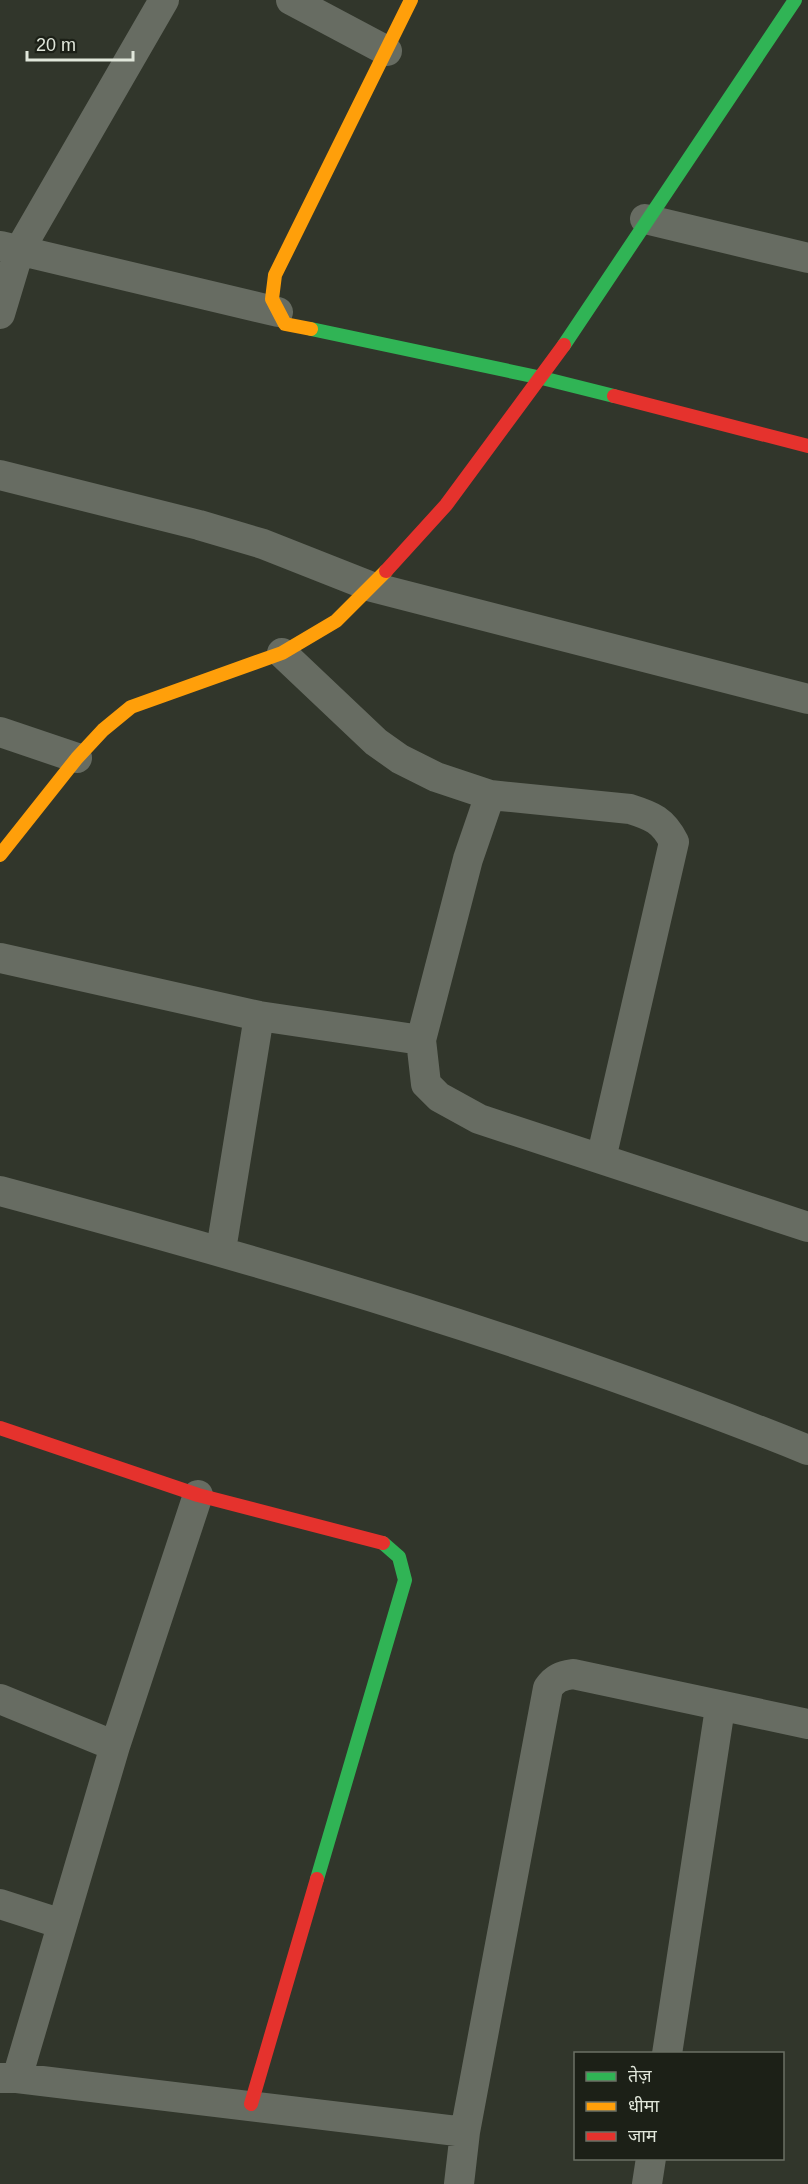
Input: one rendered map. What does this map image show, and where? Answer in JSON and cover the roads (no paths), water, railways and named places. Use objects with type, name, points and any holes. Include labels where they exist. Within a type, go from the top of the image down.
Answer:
[{"type":"street","points":[[0,314],[9,248],[164,0]]},
{"type":"street","points":[[291,0],[387,51]]},
{"type":"street","points":[[411,0],[275,275],[272,299],[285,324],[542,378],[808,446]]},
{"type":"street","points":[[0,855],[77,758],[103,730],[131,707],[282,653],[336,621],[372,587],[446,505],[542,378],[645,219],[795,0]]},
{"type":"street","points":[[645,219],[808,258]]},
{"type":"street","points":[[9,248],[278,312]]},
{"type":"street","points":[[0,475],[199,525],[263,544],[372,587],[808,699]]},
{"type":"street","points":[[282,653],[358,727],[384,748],[436,777],[490,795],[630,809],[651,816],[667,827],[674,842],[601,1159]]},
{"type":"street","points":[[0,732],[77,758]]},
{"type":"street","points":[[490,795],[468,859],[421,1040],[426,1084],[439,1097],[479,1119],[807,1224]]},
{"type":"street","points":[[0,958],[259,1016],[421,1040]]},
{"type":"street","points":[[221,1250],[259,1016]]},
{"type":"street","points":[[0,1191],[221,1250],[570,1360],[808,1450]]},
{"type":"street","points":[[0,1428],[198,1495],[384,1543],[399,1557],[405,1580],[250,2104]]},
{"type":"street","points":[[198,1495],[115,1746],[62,1924],[8,2078],[250,2104],[465,2132]]},
{"type":"street","points":[[459,2184],[465,2132],[548,1689],[559,1676],[573,1674],[808,1724]]},
{"type":"street","points":[[0,1699],[115,1746]]},
{"type":"street","points":[[667,2052],[720,1707]]},
{"type":"street","points":[[0,1904],[62,1924]]},
{"type":"street","points":[[647,2184],[651,2160]]}]
